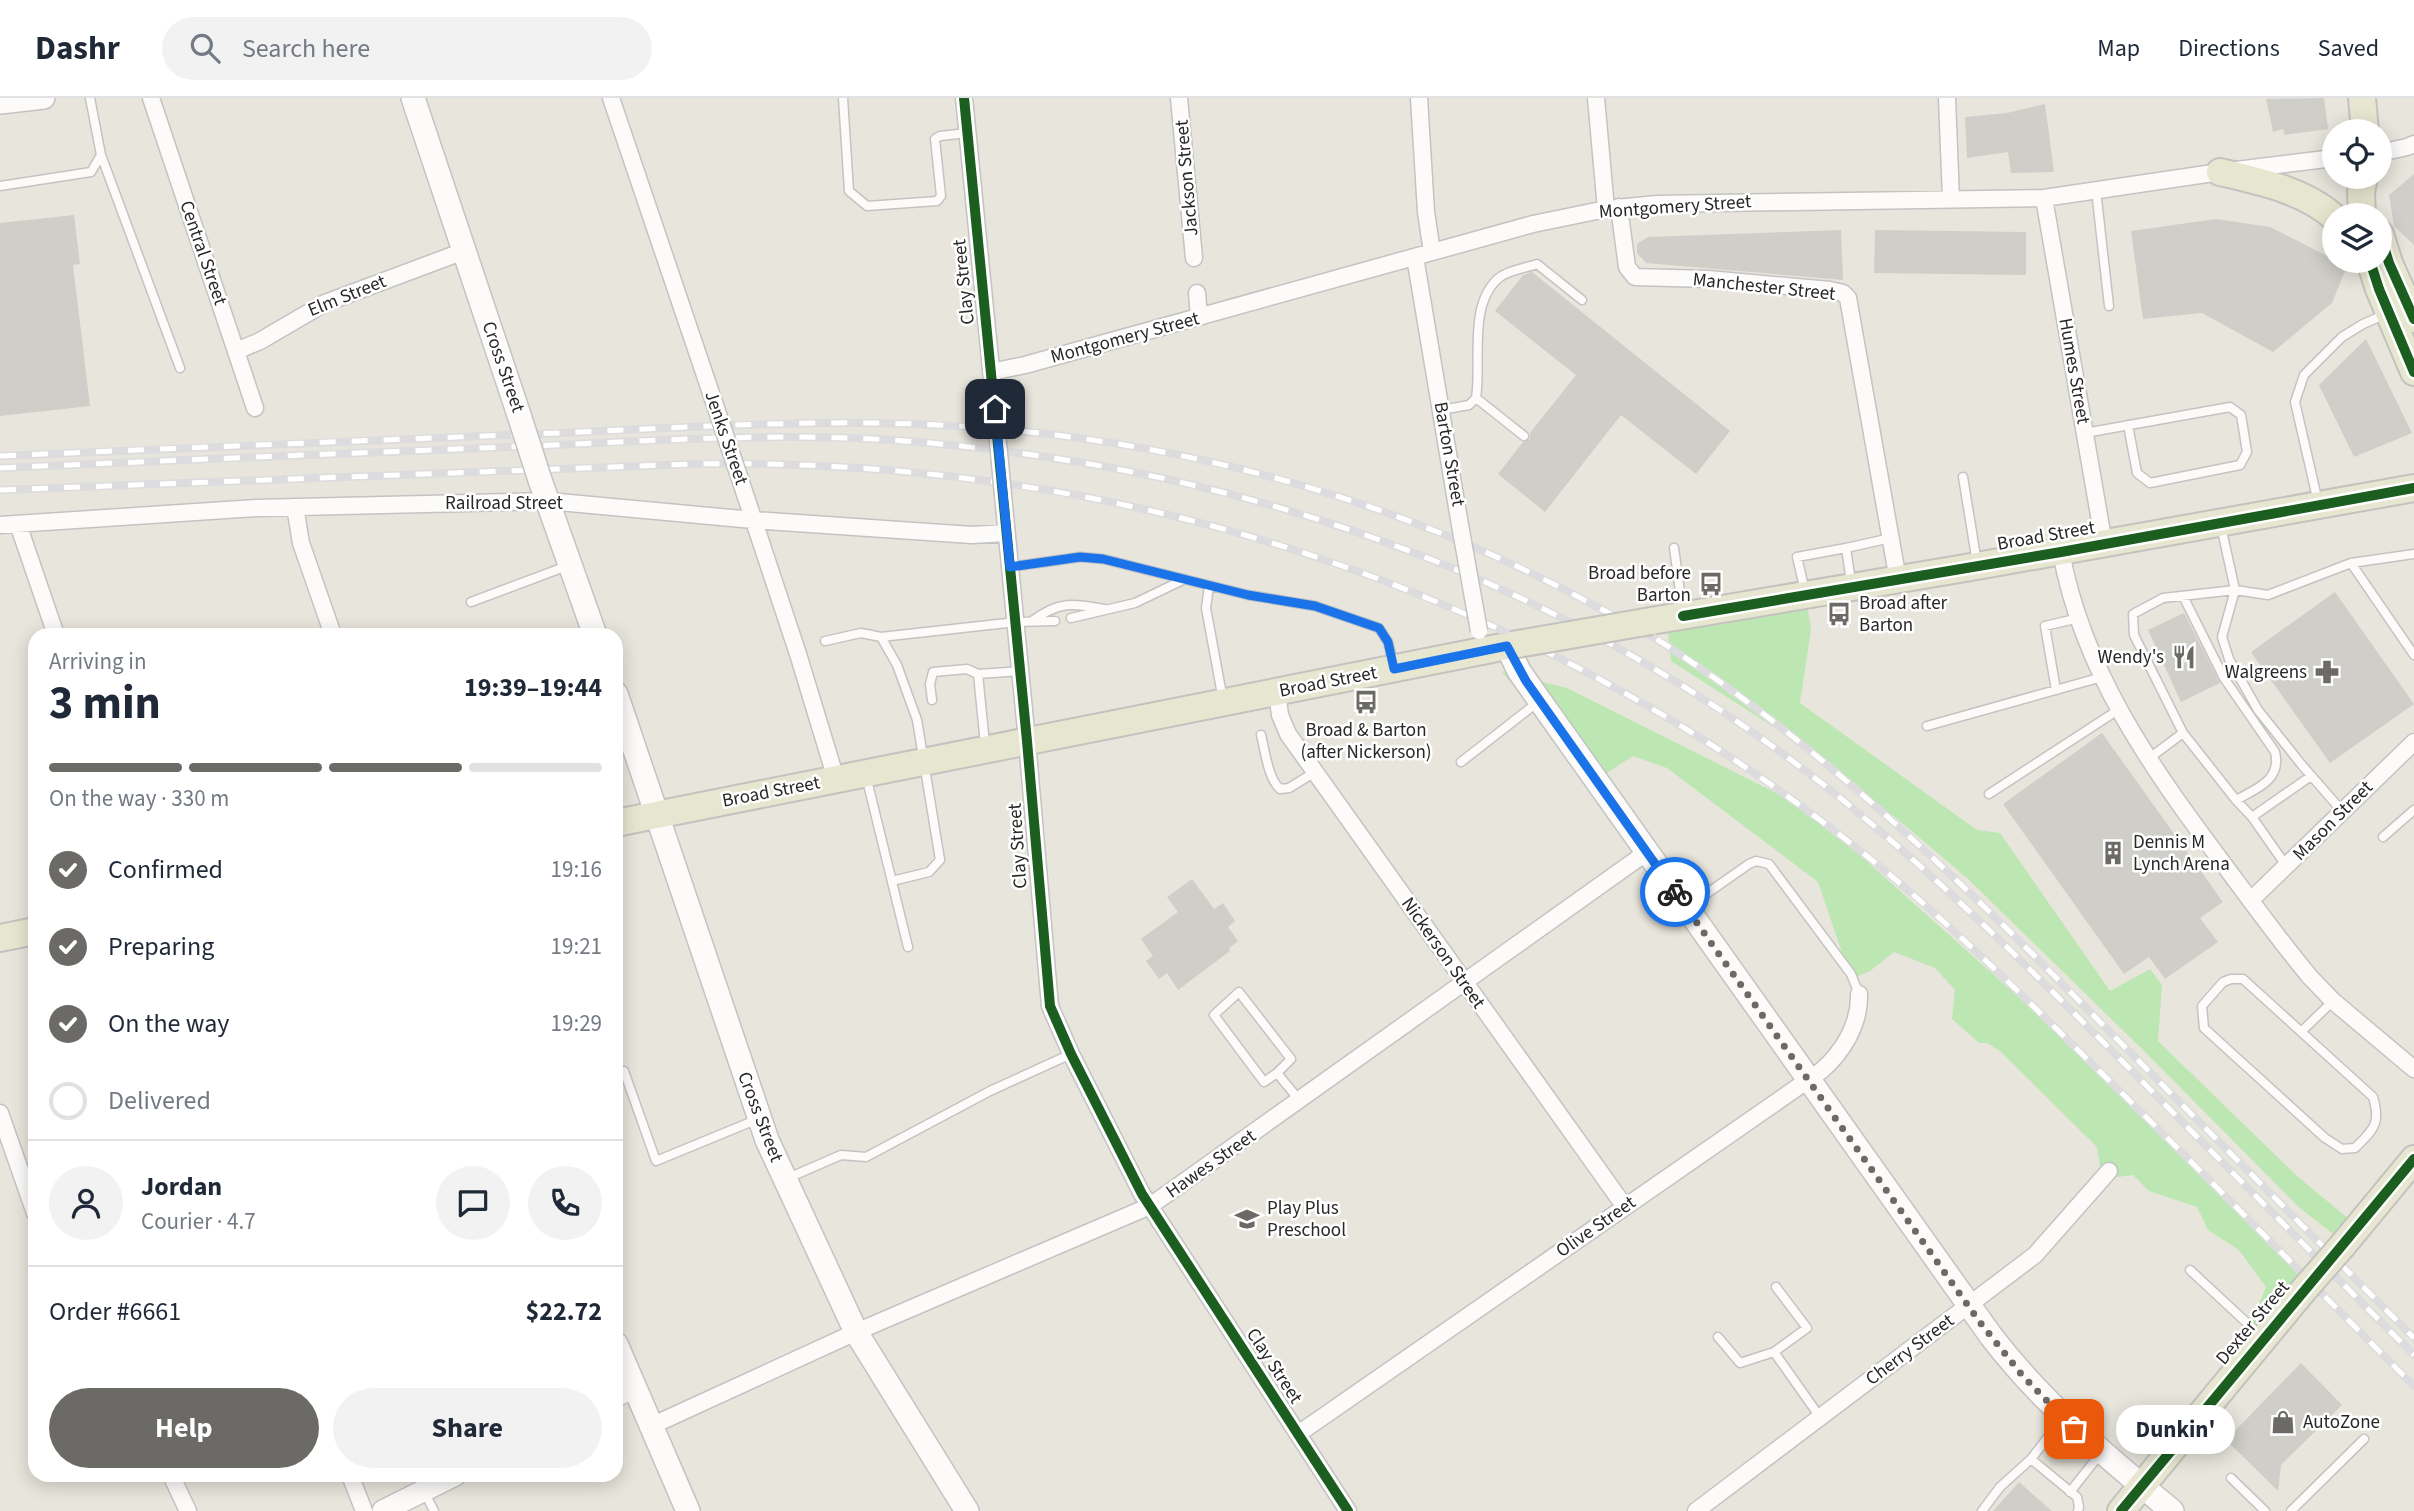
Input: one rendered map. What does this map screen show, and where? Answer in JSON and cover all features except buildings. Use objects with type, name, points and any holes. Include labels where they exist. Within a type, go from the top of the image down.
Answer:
[{"type":"main road","name":"Cross Street","points":[[413,98],[592,628]]},
{"type":"main road","points":[[2362,98],[2364,119]]},
{"type":"main road","points":[[2220,172],[2301,196],[2322,209]]},
{"type":"main road","points":[[2377,273],[2401,316]]},
{"type":"main road","points":[[2391,273],[2414,372]]},
{"type":"main road","name":"Broad Street","points":[[623,822],[1394,669],[1495,643],[1683,616],[1898,580],[2414,488]]},
{"type":"main road","name":"Barton Street","points":[[1495,643],[1519,670],[1968,1307],[2015,1367],[2063,1418],[2172,1511]]},
{"type":"main road","name":"Cross Street","points":[[623,715],[758,1119],[856,1332],[967,1511]]},
{"type":"main road","points":[[0,938],[28,932]]},
{"type":"main road","name":"Dexter Street","points":[[2122,1511],[2414,1159]]},
{"type":"main road","points":[[625,1392],[651,1426],[688,1511]]},
{"type":"street","points":[[0,103],[44,98]]},
{"type":"street","name":"Central Street","points":[[151,98],[255,408]]},
{"type":"street","name":"Jenks Street","points":[[611,98],[753,520],[802,653],[836,779]]},
{"type":"street","name":"Clay Street","points":[[964,98],[1010,567],[1024,621],[1020,671],[1049,1006],[1150,1206],[1348,1511]]},
{"type":"street","name":"Jackson Street","points":[[1179,98],[1194,258]]},
{"type":"street","points":[[1419,98],[1426,212],[1432,252]]},
{"type":"street","points":[[1596,98],[1613,208]]},
{"type":"street","points":[[1947,98],[1951,199]]},
{"type":"street","points":[[2392,150],[2414,144]]},
{"type":"street","name":"Montgomery Street","points":[[991,372],[1025,365],[1533,224],[1613,208],[1693,202],[2044,198],[2322,159]]},
{"type":"street","name":"Humes Street","points":[[2044,198],[2104,544]]},
{"type":"street","name":"Manchester Street","points":[[1613,208],[1627,267],[1635,277],[1708,279],[1830,290],[1843,293],[1848,298],[1898,580]]},
{"type":"street","name":"Elm Street","points":[[236,351],[260,341],[325,303],[464,251]]},
{"type":"street","name":"Barton Street","points":[[1415,257],[1460,525],[1495,643]]},
{"type":"street","points":[[1197,293],[1199,317]]},
{"type":"street","name":"Railroad Street","points":[[0,525],[544,490],[753,520],[972,535],[1007,533]]},
{"type":"street","points":[[295,507],[300,544],[330,628]]},
{"type":"street","points":[[18,524],[54,628]]},
{"type":"street","points":[[2061,552],[2068,586],[2102,677],[2118,710],[2148,759],[2300,964],[2333,1001],[2414,1069]]},
{"type":"street","name":"Nickerson Street","points":[[1276,692],[1282,724],[1625,1207]]},
{"type":"street","name":"Mason Street","points":[[2250,900],[2414,742]]},
{"type":"street","name":"Hawes Street","points":[[651,1426],[856,1332],[1150,1206],[1647,852]]},
{"type":"street","name":"Olive Street","points":[[1298,1434],[1809,1080],[1832,1061],[1849,1037],[1857,1014],[1858,994]]},
{"type":"street","points":[[0,1114],[28,1193]]},
{"type":"street","name":"Cherry Street","points":[[1696,1511],[2035,1255],[2109,1171]]},
{"type":"street","points":[[174,1482],[188,1511]]},
{"type":"street","points":[[352,1482],[364,1511]]},
{"type":"street","points":[[383,1511],[441,1482]]},
{"type":"lane","points":[[90,98],[102,155],[180,368]]},
{"type":"lane","points":[[843,98],[849,191],[867,206],[937,201],[941,196],[935,139],[967,133]]},
{"type":"lane","points":[[0,186],[91,172],[102,155]]},
{"type":"lane","points":[[2096,190],[2109,306]]},
{"type":"lane","points":[[1441,410],[1469,405],[1476,398],[1479,316],[1490,287],[1501,275],[1536,264],[1583,300]]},
{"type":"lane","points":[[2318,505],[2295,402],[2304,375],[2342,337],[2363,324],[2401,316]]},
{"type":"lane","points":[[1476,398],[1524,436]]},
{"type":"lane","points":[[2085,433],[2127,425],[2230,407],[2241,415],[2247,452],[2240,465],[2150,483],[2137,473],[2127,425]]},
{"type":"lane","points":[[1963,477],[1977,566]]},
{"type":"lane","points":[[2220,523],[2235,590],[2222,637],[2229,659],[2258,710],[2342,811]]},
{"type":"lane","points":[[1805,595],[1797,557],[1891,538]]},
{"type":"lane","points":[[1674,548],[1683,616]]},
{"type":"lane","points":[[1846,548],[1852,587]]},
{"type":"lane","points":[[2287,867],[2252,817],[2183,733],[2134,635],[2133,614],[2163,598],[2235,590],[2267,595],[2351,563],[2414,554]]},
{"type":"lane","points":[[1010,567],[1091,557],[1248,595],[1315,606],[1379,628],[1388,642],[1394,669]]},
{"type":"lane","points":[[2351,563],[2414,655]]},
{"type":"lane","points":[[471,602],[570,565]]},
{"type":"lane","points":[[1071,618],[1135,603],[1185,579]]},
{"type":"lane","points":[[1209,586],[1206,608],[1223,703]]},
{"type":"lane","points":[[2183,596],[2224,678],[2275,752],[2277,762],[2268,782],[2236,800]]},
{"type":"lane","points":[[1024,621],[1050,608],[1076,603],[1107,610]]},
{"type":"lane","points":[[2056,690],[2045,626],[2079,618]]},
{"type":"lane","points":[[825,641],[860,633],[881,637],[1024,621],[1055,621]]},
{"type":"lane","points":[[881,637],[897,665],[917,720],[940,860],[929,872],[892,881]]},
{"type":"lane","points":[[932,700],[930,684],[933,672],[967,669],[978,674],[1020,671]]},
{"type":"lane","points":[[978,674],[985,750]]},
{"type":"lane","points":[[1927,726],[2102,677]]},
{"type":"lane","points":[[1461,762],[1540,701]]},
{"type":"lane","points":[[1989,794],[2118,710]]},
{"type":"lane","points":[[2148,759],[2183,733]]},
{"type":"lane","points":[[1261,735],[1275,785],[1280,789],[1289,788],[1315,772]]},
{"type":"lane","points":[[865,773],[908,947]]},
{"type":"lane","points":[[2252,817],[2311,776]]},
{"type":"lane","points":[[2383,837],[2414,810]]},
{"type":"lane","points":[[1686,908],[1749,864],[1762,862],[1773,869],[1851,974],[1857,984],[1858,994]]},
{"type":"lane","points":[[2243,979],[2302,1031],[2373,1097],[2377,1113],[2375,1128],[2355,1148],[2342,1149],[2325,1138],[2204,1028],[2202,1006],[2224,982],[2243,979]]},
{"type":"lane","points":[[1239,992],[1291,1059],[1278,1073],[1264,1082],[1214,1015],[1239,992]]},
{"type":"lane","points":[[2302,1031],[2333,1001]]},
{"type":"lane","points":[[785,1180],[841,1155],[866,1157],[990,1091],[1071,1054]]},
{"type":"lane","points":[[625,1071],[656,1161],[758,1119]]},
{"type":"lane","points":[[1278,1073],[1300,1101]]},
{"type":"lane","points":[[2190,1270],[2264,1338]]},
{"type":"lane","points":[[1718,1337],[1740,1363],[1774,1352],[1807,1328],[1776,1287]]},
{"type":"lane","points":[[1774,1352],[1820,1417]]},
{"type":"lane","points":[[1982,1511],[2000,1487],[2031,1458],[2063,1418]]},
{"type":"lane","points":[[2291,1511],[2364,1439]]},
{"type":"lane","points":[[2070,1492],[2102,1452]]},
{"type":"lane","points":[[2031,1458],[2077,1497],[2078,1511]]},
{"type":"lane","points":[[2231,1478],[2265,1511]]},
{"type":"lane","points":[[424,1491],[434,1511]]},
{"type":"green space","points":[[1806,596],[1811,630],[1800,703],[1977,830],[2000,833],[2110,991],[2150,969],[2162,985],[2158,1041],[2296,1175],[2356,1225],[2346,1244],[2301,1209],[1967,878],[1896,818],[1775,728],[1671,661],[1666,619]]},
{"type":"green space","points":[[1502,672],[1567,688],[1815,815],[2088,1059],[2258,1232],[2316,1281],[2246,1349],[2246,1334],[2266,1287],[2239,1250],[2208,1230],[2197,1207],[2149,1191],[2133,1175],[2102,1179],[2097,1147],[2000,1051],[1987,1043],[1979,1043],[1952,1019],[1955,990],[1935,968],[1894,952],[1870,971],[1851,979],[1818,882],[1667,768],[1633,756],[1593,782]]},
{"type":"railway","points":[[0,456],[760,424],[930,425],[1065,436],[1143,448],[1220,464],[1371,507],[1445,535],[1517,567],[1630,624],[1672,649],[1789,734],[1898,826],[2003,925],[2414,1338]]},
{"type":"railway","points":[[0,468],[682,439],[880,439],[1041,456],[1150,476],[1258,502],[1364,534],[1466,574],[1567,621],[1664,675],[1758,736],[1806,771],[1899,847],[1987,928],[2414,1355]]},
{"type":"railway","points":[[0,490],[691,464],[852,468],[1011,484],[1166,514],[1318,558],[1465,614],[1607,683],[1743,766],[1873,861],[1954,931],[2032,1005],[2414,1386]]},
{"type":"cycle path","points":[[964,98],[1050,1006],[1071,1054],[1142,1194],[1348,1511]]},
{"type":"cycle path","points":[[2392,270],[2414,319]]},
{"type":"cycle path","points":[[2374,273],[2414,372]]},
{"type":"cycle path","points":[[1683,616],[2061,552],[2414,488]]},
{"type":"cycle path","points":[[2121,1511],[2414,1159]]},
{"type":"way so far","points":[[1675,892],[1979,1321],[2022,1375],[2074,1429]]},
{"type":"place","name":"Broad before Barton","points":[[1711,584]]},
{"type":"place","name":"Broad after Barton","points":[[1839,614]]},
{"type":"place","name":"Wendy's","points":[[2184,657]]},
{"type":"place","name":"Walgreens","points":[[2327,672]]},
{"type":"place","name":"Broad & Barton (after Nickerson)","points":[[1366,702]]},
{"type":"place","name":"Dennis M Lynch Arena","points":[[2113,853]]},
{"type":"place","name":"Play Plus Preschool","points":[[1247,1219]]},
{"type":"place","name":"AutoZone","points":[[2283,1422]]},
{"type":"place","name":"Dunkin'","points":[[2074,1429]]},
{"type":"route","points":[[995,409],[1010,567],[1091,557],[1248,595],[1315,606],[1379,628],[1388,642],[1394,669],[1507,646],[1526,681],[1675,892]]}]
